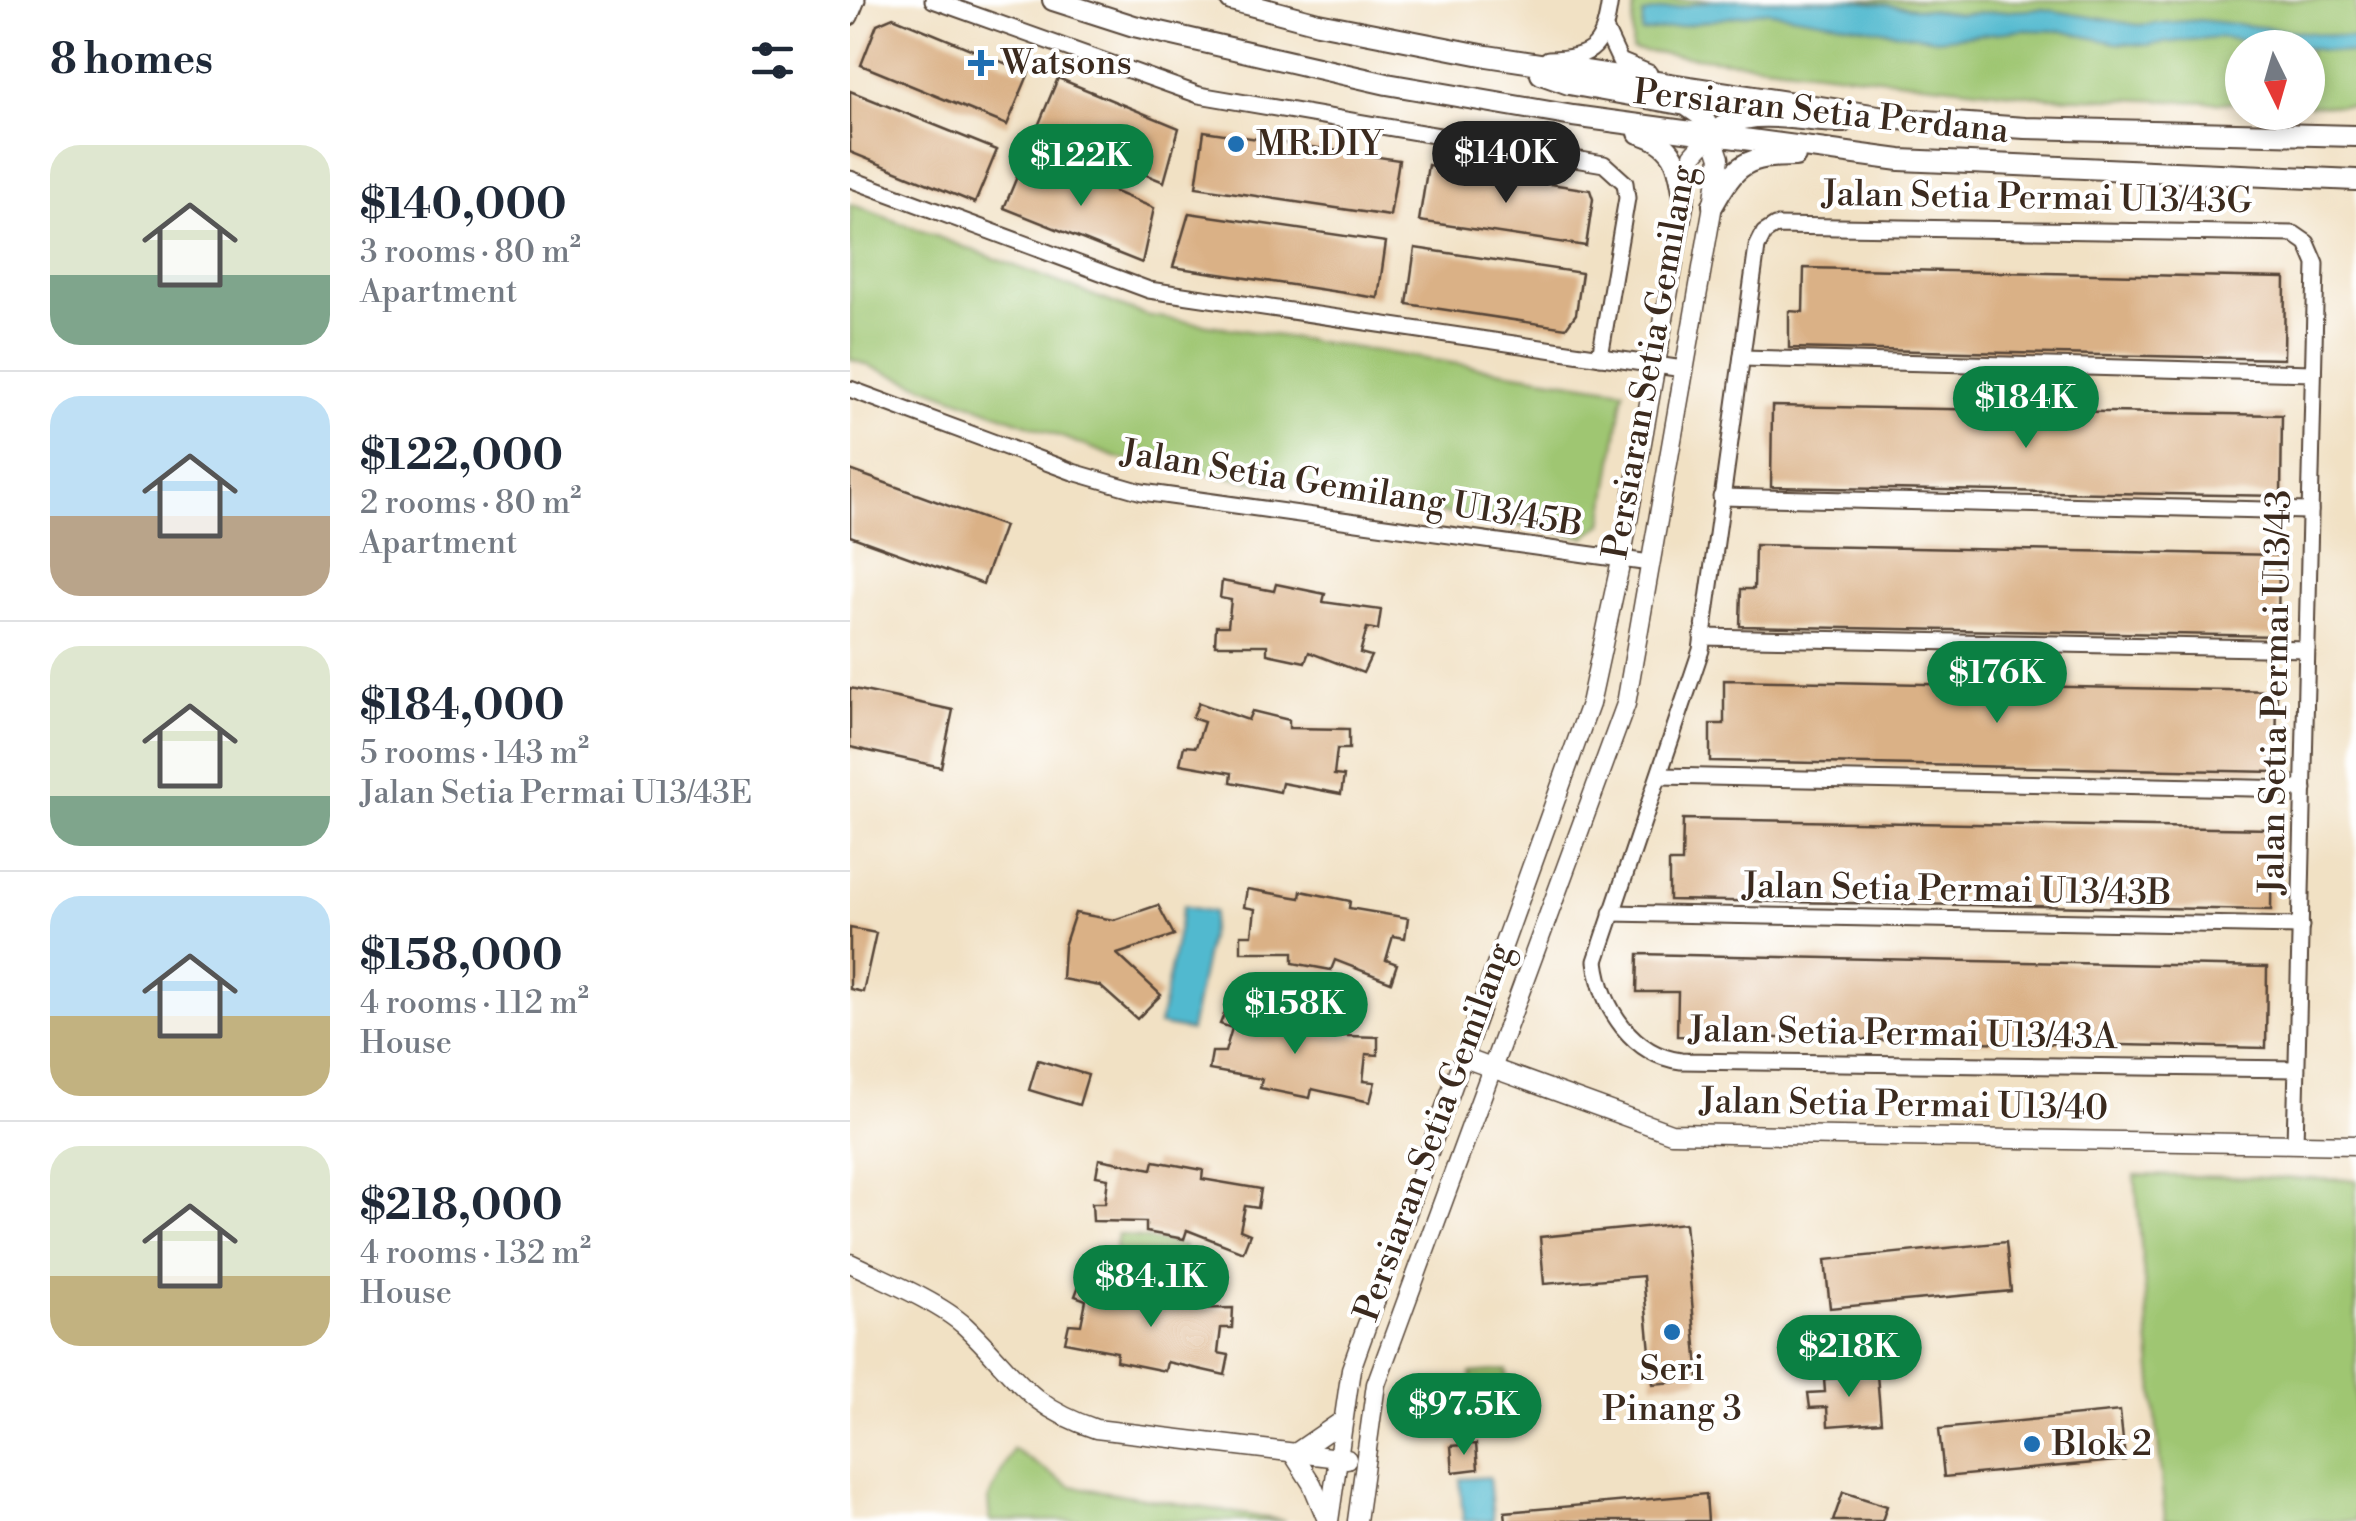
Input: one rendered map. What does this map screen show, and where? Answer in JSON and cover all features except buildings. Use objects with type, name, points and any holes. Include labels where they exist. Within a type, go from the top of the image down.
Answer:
[{"type":"main road","name":"Persiaran Setia Perdana","points":[[1053,0],[1134,26],[1387,84],[1573,116],[1862,155],[2180,175],[2356,180]]},
{"type":"main road","name":"Persiaran Setia Perdana","points":[[1231,0],[1318,24],[1487,56],[1898,118],[2024,128],[2356,136]]},
{"type":"main road","points":[[1487,56],[1570,84],[1686,105],[1702,116],[1712,134],[1737,118],[1755,116],[1839,123],[1898,118]]},
{"type":"main road","points":[[1573,116],[1669,145],[1676,156],[1684,198]]},
{"type":"main road","points":[[2327,135],[2356,127]]},
{"type":"main road","points":[[1713,205],[1738,167],[1756,158],[1862,155]]},
{"type":"main road","points":[[2180,175],[2264,166],[2356,168]]},
{"type":"street","points":[[850,17],[857,0]]},
{"type":"street","points":[[933,0],[1199,95],[1582,160],[1616,171],[1625,183],[1627,198],[1600,357]]},
{"type":"street","points":[[1610,0],[1606,31],[1611,50],[1633,68],[1727,94]]},
{"type":"street","points":[[1511,60],[1580,56],[1596,48],[1606,31]]},
{"type":"street","name":"Persiaran Setia Gemilang","points":[[1328,1521],[1351,1369],[1590,704],[1620,561],[1693,155],[1712,134],[1720,158],[1713,205],[1626,704],[1376,1384],[1357,1521]]},
{"type":"street","points":[[850,179],[1149,290],[1683,370]]},
{"type":"street","name":"Jalan Setia Permai U13/43G","points":[[1764,233],[1785,222],[2294,234],[2307,244]]},
{"type":"street","name":"Jalan Setia Permai U13/43A","points":[[1764,233],[1757,247],[1702,637],[1661,776],[1598,952],[1598,972],[1629,1037],[1659,1058],[2297,1070]]},
{"type":"street","name":"Jalan Setia Permai U13/43","points":[[2295,1144],[2316,264],[2307,244]]},
{"type":"street","points":[[1742,358],[2314,373]]},
{"type":"street","name":"Jalan Setia Gemilang U13/45B","points":[[850,389],[1074,472],[1142,492],[1620,561],[1650,562]]},
{"type":"street","points":[[1721,497],[2310,511]]},
{"type":"street","points":[[1702,637],[2307,650]]},
{"type":"street","points":[[1661,776],[2304,788]]},
{"type":"street","name":"Jalan Setia Permai U13/43B","points":[[1612,913],[2300,926]]},
{"type":"street","name":"Jalan Setia Permai U13/40","points":[[1464,1058],[1670,1133],[2356,1145]]},
{"type":"street","points":[[850,1264],[964,1324],[1021,1389],[1060,1417],[1096,1430],[1363,1460]]},
{"type":"street","points":[[1293,1454],[1342,1421]]},
{"type":"street","points":[[1293,1454],[1328,1521]]},
{"type":"green space","points":[[1634,0],[2356,0],[2356,106],[2325,105],[2325,30],[2225,30],[2225,102],[2047,97],[1632,50]]},
{"type":"green space","points":[[850,204],[1145,315],[1624,390],[1603,524],[1585,537],[1121,459],[850,359]]},
{"type":"green space","points":[[2135,1175],[2356,1180],[2356,1521],[2165,1521]]},
{"type":"green space","points":[[1118,1234],[1184,1246],[1176,1290],[1110,1278]]},
{"type":"green space","points":[[1506,1370],[1510,1430],[1475,1433],[1471,1373]]},
{"type":"green space","points":[[1013,1449],[1070,1486],[1285,1521],[990,1521],[988,1500]]},
{"type":"water","points":[[1715,0],[1851,0],[1961,14],[2043,9],[2138,25],[2200,20],[2287,30],[2225,30],[2225,38],[2146,45],[2061,31],[2025,30],[1936,39],[1765,11],[1642,33],[1643,14]]},
{"type":"water","points":[[2325,34],[2356,38],[2356,54],[2325,50]]},
{"type":"water","points":[[1183,906],[1214,912],[1190,1031],[1159,1025]]},
{"type":"water","points":[[1489,1477],[1493,1521],[1463,1521],[1460,1479]]},
{"type":"place","name":"Watsons","points":[[981,63]]},
{"type":"place","name":"MR.DIY","points":[[1236,144]]},
{"type":"place","name":"Seri Pinang 3","points":[[1672,1332]]},
{"type":"place","name":"Blok 2","points":[[2032,1444]]}]
